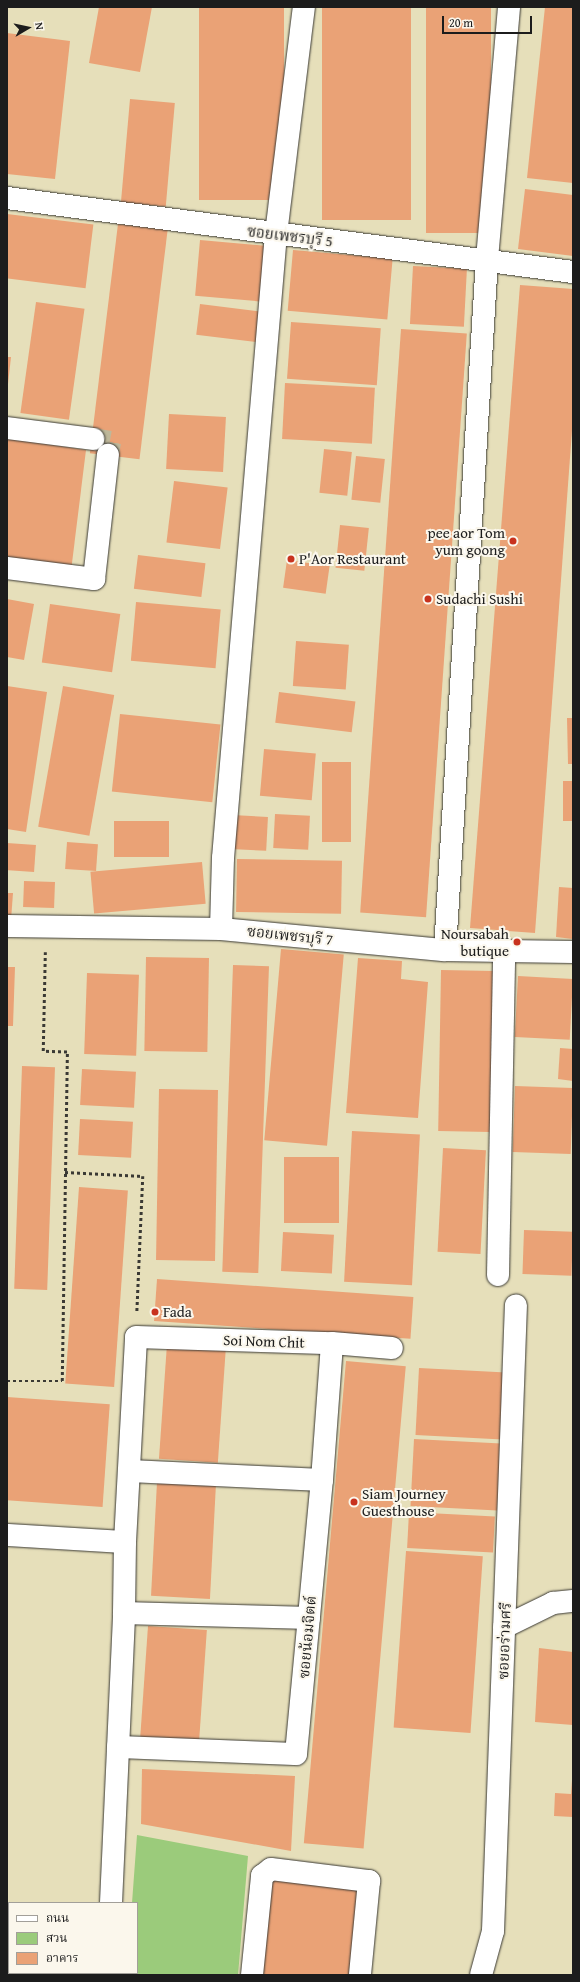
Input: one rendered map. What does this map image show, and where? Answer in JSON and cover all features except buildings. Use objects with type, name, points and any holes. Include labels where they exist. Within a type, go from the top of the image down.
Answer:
[{"type":"street","points":[[221,929],[223,858],[276,234],[304,7]]},
{"type":"street","points":[[445,950],[486,259],[509,7]]},
{"type":"street","name":"ซอยเพชรบุรี 5","points":[[7,198],[276,234],[486,259],[573,272]]},
{"type":"street","points":[[7,428],[93,439]]},
{"type":"street","points":[[7,568],[94,579],[108,455]]},
{"type":"street","name":"ซอยเพชรบุรี 7","points":[[7,926],[221,929],[445,950],[573,952]]},
{"type":"street","points":[[498,1275],[504,950]]},
{"type":"street","name":"ซอยอร่ามศรี","points":[[481,1975],[493,1931],[516,1305]]},
{"type":"street","points":[[111,1902],[124,1613],[125,1542],[136,1337]]},
{"type":"street","name":"Soi Nom Chit","points":[[136,1337],[332,1343],[392,1348]]},
{"type":"street","name":"ซอยน้อมจิตต์","points":[[118,1747],[296,1754],[322,1480],[332,1343]]},
{"type":"street","points":[[130,1471],[322,1480]]},
{"type":"street","points":[[7,1536],[125,1542]]},
{"type":"street","points":[[504,1627],[553,1603],[573,1601]]},
{"type":"street","points":[[124,1613],[309,1618]]},
{"type":"street","points":[[252,1975],[262,1876],[271,1869],[369,1881],[360,1975]]},
{"type":"path","points":[[7,1381],[62,1382],[66,1052],[43,1052],[45,926]]},
{"type":"path","points":[[64,1172],[143,1176],[136,1337]]},
{"type":"green space","points":[[137,1835],[248,1856],[238,1975],[127,1975],[138,1974],[138,1902],[132,1902]]},
{"type":"tunnel","points":[[93,439],[110,442],[108,455]]},
{"type":"place","name":"pee aor Tom yum goong","points":[[513,541]]},
{"type":"place","name":"P'Aor Restaurant","points":[[291,559]]},
{"type":"place","name":"Sudachi Sushi","points":[[428,599]]},
{"type":"place","name":"Noursabah butique","points":[[517,942]]},
{"type":"place","name":"Fada","points":[[155,1312]]},
{"type":"place","name":"Siam Journey Guesthouse","points":[[354,1502]]}]
